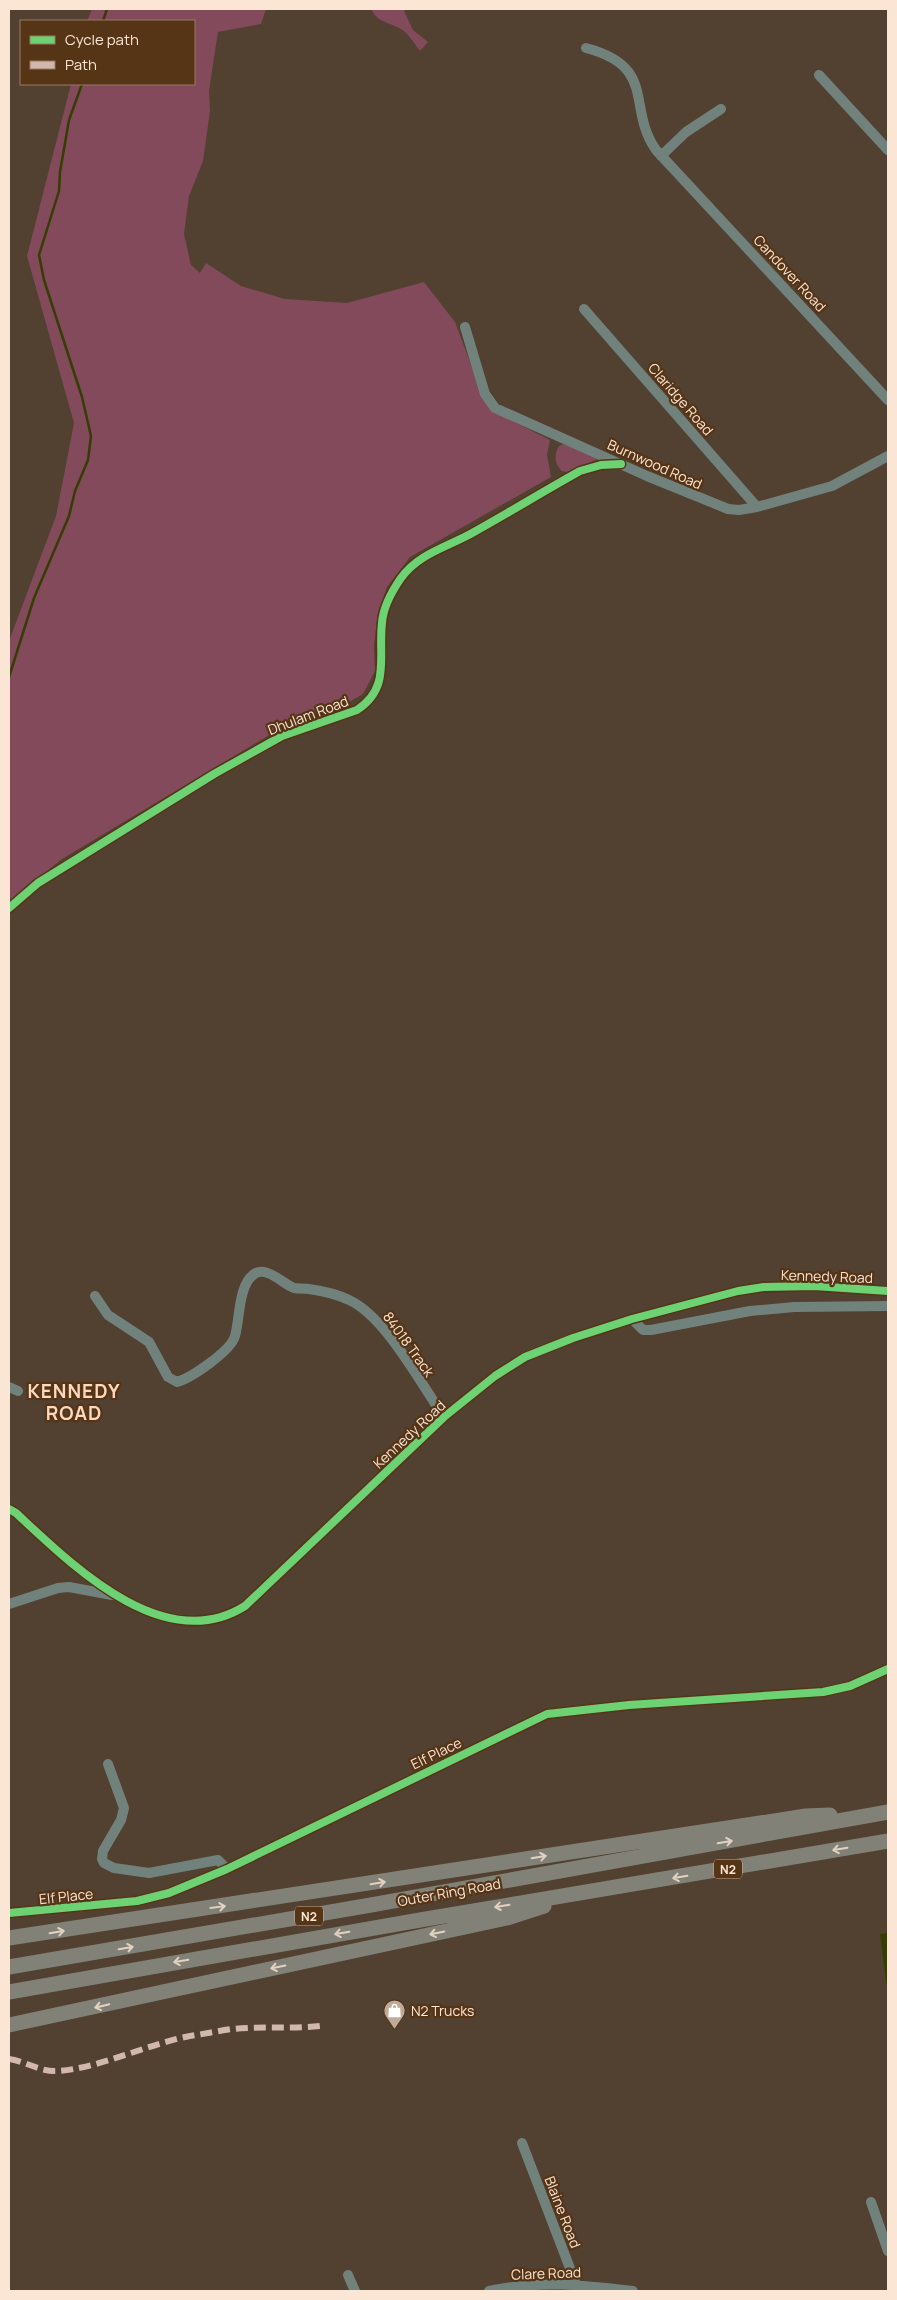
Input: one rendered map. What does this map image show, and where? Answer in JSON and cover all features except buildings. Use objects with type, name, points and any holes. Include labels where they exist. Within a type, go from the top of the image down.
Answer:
[{"type":"highway","name":"Outer Ring Road","points":[[9,1967],[381,1904],[888,1812]]},
{"type":"highway","points":[[9,1938],[806,1816],[833,1815],[854,1818]]},
{"type":"highway","name":"Outer Ring Road","points":[[9,1992],[888,1841]]},
{"type":"highway","points":[[9,2025],[507,1918],[526,1913],[567,1896]]},
{"type":"highway","points":[[9,2034],[48,2018]]},
{"type":"street","name":"Candover Road","points":[[586,48],[616,61],[628,71],[637,86],[648,136],[661,156],[788,289],[888,400]]},
{"type":"street","points":[[819,76],[888,150]]},
{"type":"street","points":[[661,156],[686,132],[721,109]]},
{"type":"street","name":"Claridge Road","points":[[584,309],[757,507]]},
{"type":"street","name":"Burnwood Road","points":[[465,327],[485,394],[495,408],[728,509],[739,510],[757,507],[841,482],[888,455]]},
{"type":"street","name":"Dhulam Road","points":[[9,908],[38,883],[222,769],[282,736],[357,710],[368,703],[380,682],[382,622],[389,599],[409,568],[420,558],[461,539],[580,471],[601,465],[621,464]]},
{"type":"street","name":"84018 Track","points":[[95,1296],[111,1318],[149,1342],[168,1377],[176,1382],[200,1370],[231,1343],[235,1335],[243,1294],[254,1274],[258,1272],[272,1275],[294,1288],[337,1295],[360,1306],[376,1320],[444,1417]]},
{"type":"street","name":"Kennedy Road","points":[[9,1510],[16,1513],[66,1558],[116,1596],[162,1615],[188,1621],[208,1621],[234,1613],[263,1589],[294,1557],[444,1417],[495,1376],[525,1357],[573,1338],[632,1319],[738,1291],[764,1287],[814,1286],[888,1291]]},
{"type":"street","points":[[632,1319],[643,1330],[651,1330],[750,1311],[888,1306]]},
{"type":"street","points":[[9,1604],[58,1588],[69,1588],[116,1596]]},
{"type":"street","name":"Elf Place","points":[[9,1913],[154,1898],[227,1869],[547,1714],[629,1704],[823,1692],[850,1686],[888,1669]]},
{"type":"street","points":[[108,1764],[124,1808],[121,1820],[102,1851],[104,1863],[114,1868],[149,1873],[218,1860],[227,1869]]},
{"type":"street","name":"Blaine Road","points":[[522,2143],[575,2287]]},
{"type":"street","points":[[871,2202],[888,2251]]},
{"type":"street","points":[[348,2275],[355,2291]]},
{"type":"street","name":"Clare Road","points":[[489,2291],[527,2285],[633,2291]]},
{"type":"shaded area","points":[[92,9],[266,9],[261,24],[218,32],[209,91],[210,111],[203,161],[189,196],[184,234],[191,265],[200,273],[206,263],[241,286],[285,299],[347,303],[424,282],[455,322],[485,402],[493,411],[550,440],[547,455],[551,477],[410,557],[387,587],[378,613],[374,645],[375,671],[363,694],[344,705],[286,725],[62,859],[9,902],[9,641],[56,516],[74,423],[27,256],[71,85],[195,85],[195,20],[87,20]]},
{"type":"shaded area","points":[[371,9],[408,9],[404,11],[413,30],[428,42],[420,51],[404,31],[377,18]]},
{"type":"shaded area","points":[[563,444],[598,459],[567,472],[562,471],[556,462],[556,452],[559,446]]},
{"type":"shaded area","points":[[888,1933],[888,1987],[880,1934]]},
{"type":"waterway","points":[[103,20],[107,9]]},
{"type":"waterway","points":[[9,677],[34,598],[69,516],[75,491],[88,460],[91,436],[82,397],[44,280],[39,255],[59,191],[60,172],[69,120],[82,85]]},
{"type":"marked path","points":[[9,2059],[45,2070],[57,2071],[89,2066],[190,2036],[243,2028],[320,2026]]},
{"type":"cycle path","points":[[9,908],[38,883],[214,774],[282,736],[357,710],[368,701],[375,692],[379,682],[384,611],[394,588],[408,569],[425,556],[474,532],[580,471],[601,465],[621,464]]},
{"type":"cycle path","points":[[9,1509],[16,1513],[64,1557],[92,1579],[121,1598],[152,1613],[183,1620],[214,1619],[245,1606],[444,1417],[495,1376],[525,1357],[573,1338],[632,1319],[738,1291],[764,1287],[814,1286],[888,1291]]},
{"type":"cycle path","points":[[9,1913],[137,1901],[169,1893],[227,1869],[547,1714],[629,1705],[823,1692],[850,1686],[888,1669]]},
{"type":"place","name":"N2 Trucks","points":[[395,2029]]},
{"type":"district","name":"KENNEDY ROAD","points":[[74,1402]]}]
